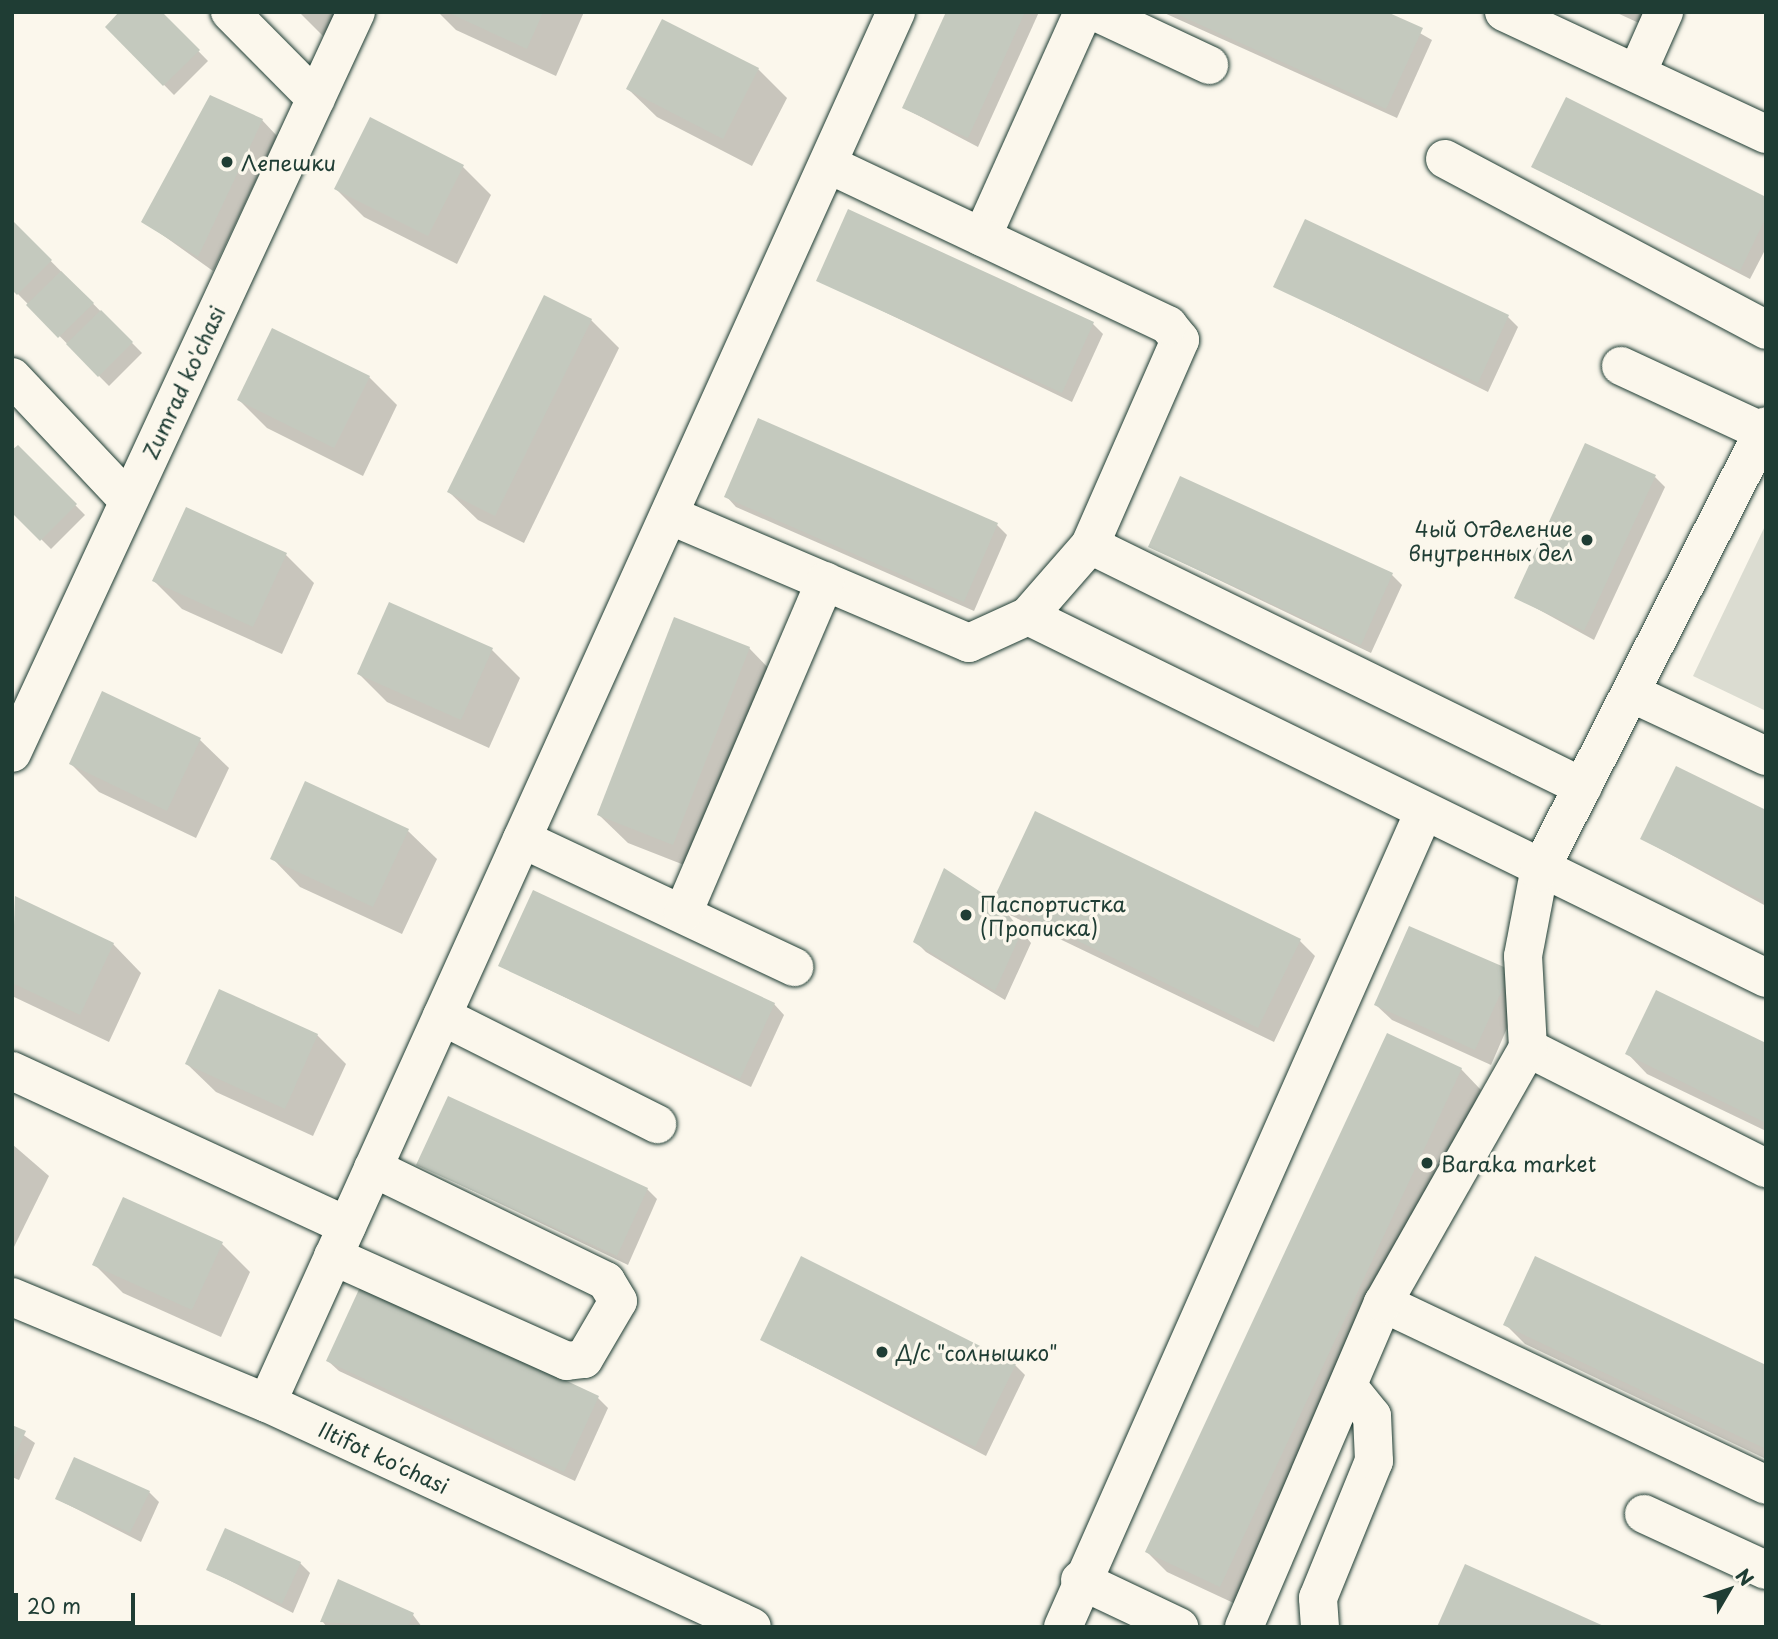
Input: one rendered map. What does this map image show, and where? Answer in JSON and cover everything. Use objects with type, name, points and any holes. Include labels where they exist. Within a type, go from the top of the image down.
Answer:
[{"type":"street","points":[[230,12],[316,99]]},
{"type":"street","name":"Zumrad ko'chasi","points":[[12,753],[356,12]]},
{"type":"street","points":[[982,237],[1083,12]]},
{"type":"street","points":[[1096,12],[1209,65]]},
{"type":"street","points":[[1504,12],[1766,134]]},
{"type":"street","points":[[1637,73],[1664,12]]},
{"type":"street","points":[[267,1403],[895,13]]},
{"type":"street","points":[[1445,159],[1766,330]]},
{"type":"street","points":[[669,514],[969,643],[1028,616],[1090,545],[1180,340],[1168,326],[828,164]]},
{"type":"street","points":[[1244,1627],[1383,1303],[1528,1048],[1522,956],[1539,872],[1764,429],[1621,366]]},
{"type":"street","points":[[12,377],[128,500]]},
{"type":"street","points":[[1090,545],[1583,787]]},
{"type":"street","points":[[683,914],[825,581]]},
{"type":"street","points":[[1028,616],[1539,872],[1766,978]]},
{"type":"street","points":[[1631,694],[1766,756]]},
{"type":"street","points":[[1063,1627],[1080,1580],[1423,814]]},
{"type":"street","points":[[522,839],[794,967]]},
{"type":"street","points":[[442,1016],[657,1124]]},
{"type":"street","points":[[1528,1048],[1766,1168]]},
{"type":"street","points":[[12,1071],[567,1361],[584,1359],[618,1301],[606,1281],[373,1168]]},
{"type":"street","name":"Iltifot ko'chasi","points":[[12,1297],[267,1403],[752,1627]]},
{"type":"street","points":[[1383,1303],[1766,1485]]},
{"type":"street","points":[[1320,1627],[1318,1598],[1374,1461],[1372,1416],[1348,1386]]},
{"type":"street","points":[[1644,1514],[1766,1570]]},
{"type":"street","points":[[1080,1580],[1179,1627]]},
{"type":"shaded area","points":[[1766,524],[1766,711],[1693,676]]},
{"type":"building","points":[[119,12],[162,12],[200,50],[163,86],[105,27]]},
{"type":"building","points":[[447,12],[543,12],[527,49]]},
{"type":"building","points":[[946,12],[1025,12],[968,138],[902,108]]},
{"type":"building","points":[[1172,12],[1387,12],[1423,28],[1386,109]]},
{"type":"building","points":[[662,19],[759,68],[723,139],[626,89]]},
{"type":"building","points":[[210,95],[263,119],[198,257],[141,222]]},
{"type":"building","points":[[1566,97],[1766,197],[1766,217],[1740,271],[1531,167]]},
{"type":"building","points":[[370,117],[464,165],[428,236],[334,189]]},
{"type":"building","points":[[848,209],[1094,322],[1062,393],[816,281]]},
{"type":"building","points":[[1305,219],[1509,315],[1478,383],[1273,287]]},
{"type":"building","points":[[12,220],[52,260],[17,295],[12,290]]},
{"type":"building","points":[[61,271],[94,303],[58,338],[26,305]]},
{"type":"building","points":[[544,295],[592,319],[495,516],[447,492]]},
{"type":"building","points":[[101,310],[133,342],[98,377],[66,344]]},
{"type":"building","points":[[272,328],[370,376],[334,448],[237,400]]},
{"type":"building","points":[[758,418],[998,523],[964,602],[724,497]]},
{"type":"building","points":[[1585,443],[1656,475],[1584,631],[1514,598]]},
{"type":"building","points":[[18,445],[77,504],[40,541],[12,513],[12,450]]},
{"type":"building","points":[[1180,476],[1393,573],[1361,645],[1148,547]]},
{"type":"building","points":[[186,507],[287,553],[253,627],[152,581]]},
{"type":"building","points":[[389,602],[493,648],[461,720],[357,674]]},
{"type":"building","points":[[674,617],[750,647],[673,845],[597,815]]},
{"type":"building","points":[[102,691],[201,738],[167,811],[69,764]]},
{"type":"building","points":[[1676,766],[1766,810],[1766,902],[1640,839]]},
{"type":"building","points":[[305,781],[409,829],[373,907],[270,859]]},
{"type":"building","points":[[1035,811],[1301,939],[1258,1028],[993,900]]},
{"type":"building","name":"Паспортистка (Прописка)","points":[[944,868],[993,900],[1022,931],[995,991],[913,942]]},
{"type":"building","points":[[533,890],[775,1003],[740,1079],[498,966]]},
{"type":"building","points":[[15,896],[114,943],[80,1015],[12,983]]},
{"type":"building","points":[[1409,926],[1511,970],[1475,1050],[1374,1005]]},
{"type":"building","points":[[219,989],[318,1034],[285,1109],[185,1064]]},
{"type":"building","points":[[1656,990],[1766,1043],[1766,1123],[1625,1054]]},
{"type":"building","points":[[1387,1033],[1462,1068],[1220,1587],[1145,1552]]},
{"type":"building","points":[[448,1096],[648,1188],[617,1256],[416,1165]]},
{"type":"building","points":[[123,1197],[223,1242],[192,1310],[92,1265]]},
{"type":"building","points":[[801,1256],[1016,1364],[975,1447],[760,1340]]},
{"type":"building","points":[[1535,1256],[1766,1365],[1766,1449],[1503,1325]]},
{"type":"building","points":[[361,1285],[599,1396],[564,1472],[326,1361]]},
{"type":"building","points":[[12,1425],[26,1431],[12,1462]]},
{"type":"building","points":[[74,1457],[150,1491],[130,1533],[55,1499]]},
{"type":"building","points":[[225,1528],[301,1562],[282,1604],[206,1570]]},
{"type":"building","points":[[1465,1564],[1606,1627],[1437,1627]]},
{"type":"building","points":[[338,1579],[414,1613],[408,1627],[320,1622]]},
{"type":"place","name":"Лепешки","points":[[227,162]]},
{"type":"place","name":"4ый Отделение внутренных дел","points":[[1587,540]]},
{"type":"place","name":"Паспортистка (Прописка)","points":[[966,915]]},
{"type":"place","name":"Baraka market","points":[[1427,1163]]},
{"type":"place","name":"Д/с \"солнышко\"","points":[[882,1352]]}]
